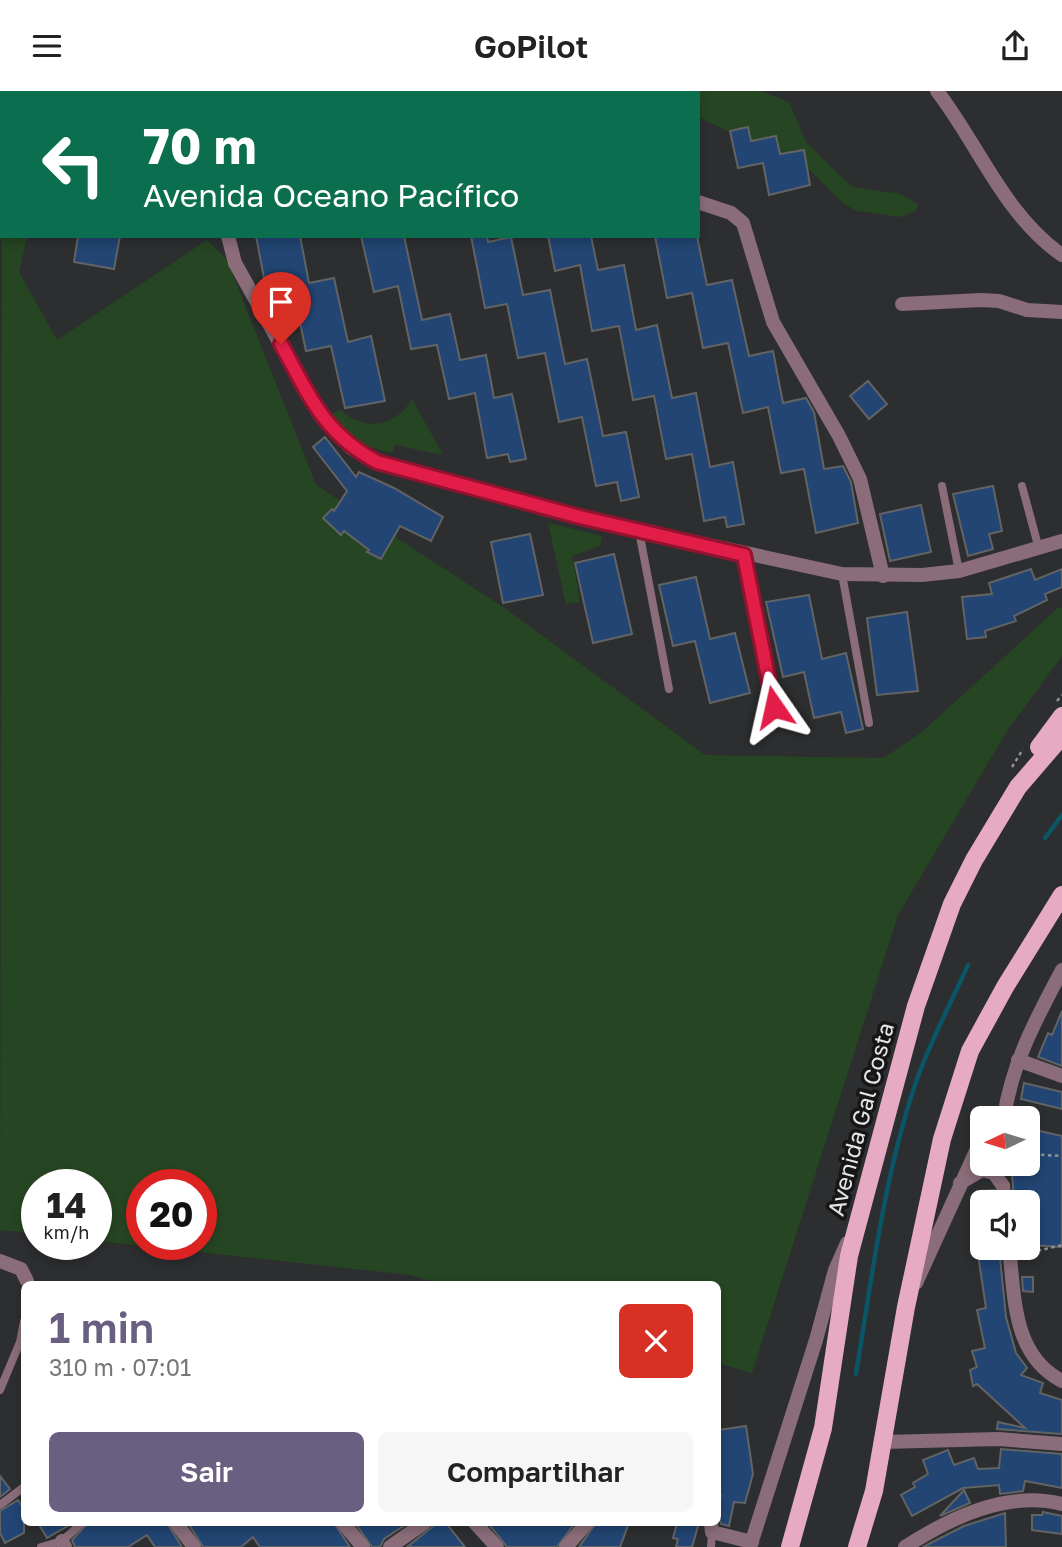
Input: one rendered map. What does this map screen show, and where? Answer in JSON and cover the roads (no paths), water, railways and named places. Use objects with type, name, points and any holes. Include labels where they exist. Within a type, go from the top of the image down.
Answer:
[{"type":"main road","points":[[1018,787],[1027,764],[1062,716]]},
{"type":"main road","name":"Avenida Gal Costa","points":[[790,1547],[823,1428],[849,1256],[916,1006],[952,904],[1018,787],[1062,736]]},
{"type":"main road","points":[[866,1547],[906,1307],[942,1139],[970,1051],[1004,988],[1062,895]]},
{"type":"main road","points":[[857,1547],[874,1491]]},
{"type":"street","points":[[937,91],[1024,220],[1044,242],[1062,255]]},
{"type":"street","points":[[700,203],[731,212],[743,223],[773,322],[839,436],[860,479],[883,576]]},
{"type":"street","points":[[229,238],[235,263],[321,417],[351,448],[377,462],[639,531],[842,574],[883,576],[959,571],[1062,541]]},
{"type":"street","points":[[902,305],[981,300],[999,301],[1027,310],[1062,312]]},
{"type":"street","points":[[998,1106],[1062,970]]},
{"type":"street","points":[[1018,1060],[1062,1076]]},
{"type":"street","points":[[1006,1106],[1008,1087]]},
{"type":"street","points":[[906,1307],[970,1163]]},
{"type":"street","points":[[960,1183],[982,1170],[994,1173],[1003,1186]]},
{"type":"street","points":[[1003,1176],[1004,1190]]},
{"type":"street","points":[[711,1534],[751,1545],[816,1340],[835,1270],[857,1223]]},
{"type":"street","points":[[1011,1260],[1020,1332],[1042,1369],[1062,1381]]},
{"type":"street","points":[[0,1261],[21,1269],[26,1281]]},
{"type":"street","points":[[883,1443],[998,1439],[1062,1444]]},
{"type":"street","points":[[905,1547],[968,1512],[1028,1501],[1062,1504]]},
{"type":"street","points":[[178,1526],[194,1547]]},
{"type":"street","points":[[346,1526],[363,1547]]},
{"type":"street","points":[[390,1547],[420,1526]]},
{"type":"street","points":[[478,1526],[497,1547]]},
{"type":"street","points":[[566,1547],[584,1526]]},
{"type":"lane","points":[[942,486],[959,571]]},
{"type":"lane","points":[[1022,486],[1039,549]]},
{"type":"lane","points":[[639,531],[669,689]]},
{"type":"lane","points":[[744,555],[774,707]]},
{"type":"lane","points":[[842,574],[869,723]]},
{"type":"lane","points":[[0,1390],[21,1337]]},
{"type":"lane","points":[[0,1505],[21,1488]]},
{"type":"lane","points":[[41,1547],[64,1544],[79,1526]]},
{"type":"waterway","points":[[1045,838],[1062,815]]},
{"type":"waterway","points":[[856,1374],[895,1154],[916,1082],[968,965]]}]
